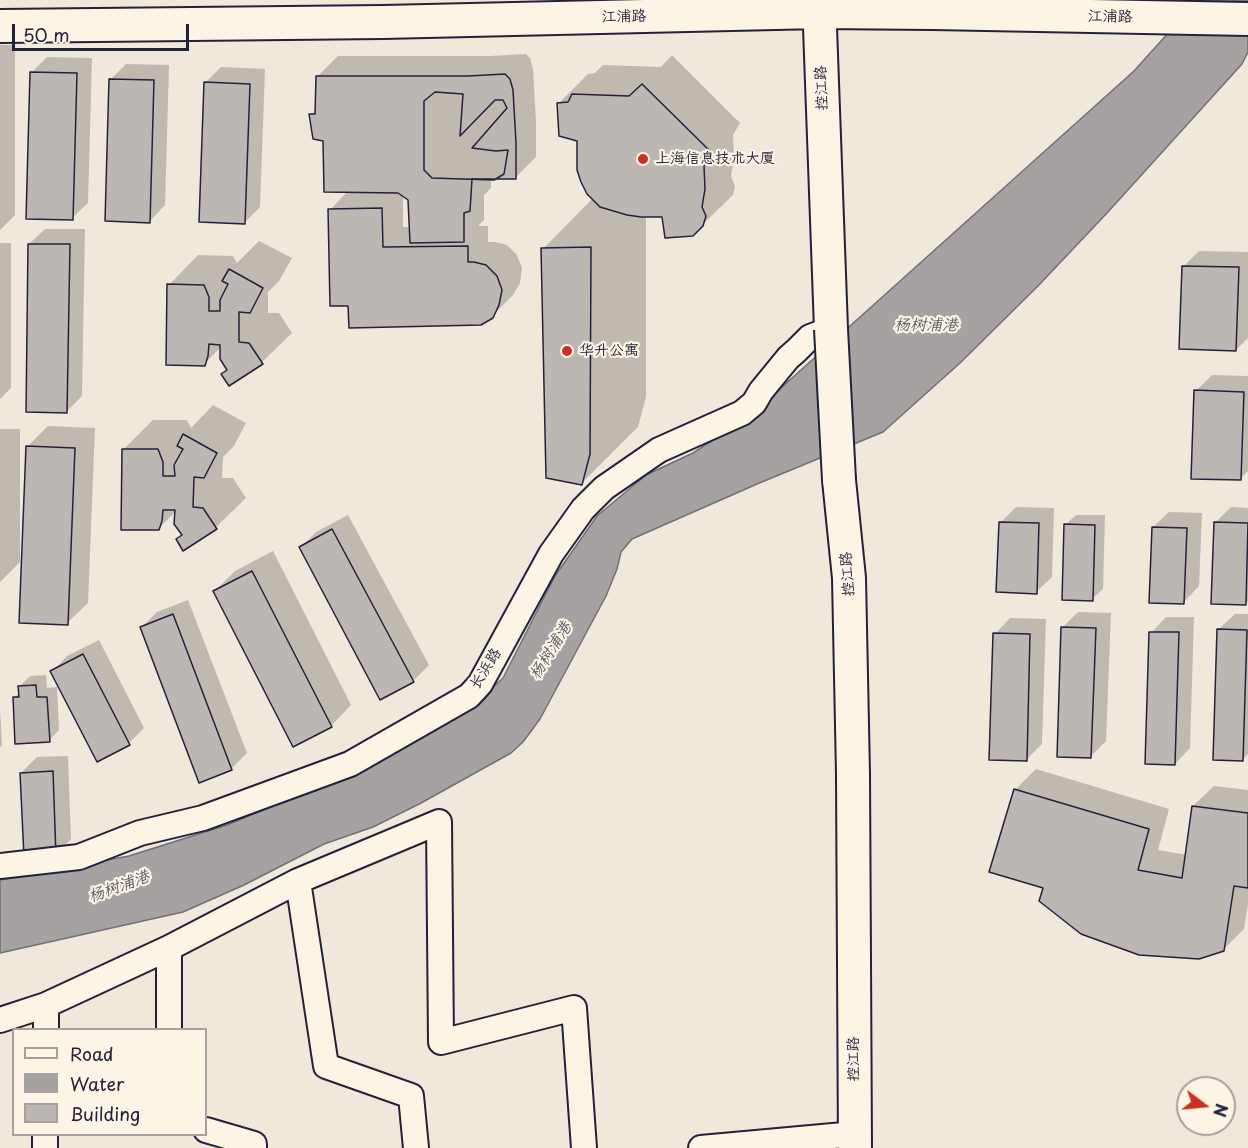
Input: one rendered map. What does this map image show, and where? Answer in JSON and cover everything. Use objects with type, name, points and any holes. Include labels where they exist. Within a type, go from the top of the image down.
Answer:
[{"type":"main road","name":"江浦路","points":[[0,26],[383,22],[819,6],[944,13],[1248,19]]},
{"type":"main road","name":"控江路","points":[[819,6],[831,329],[849,590],[853,774],[855,1141]]},
{"type":"street","name":"长浜路","points":[[0,866],[79,857],[140,833],[224,811],[350,764],[469,696],[480,684],[551,554],[583,509],[604,488],[659,450],[742,413],[754,403],[788,358],[810,337],[831,329]]},
{"type":"street","points":[[0,1020],[46,1005],[169,948],[298,881],[439,822],[441,1042],[574,1008],[584,1148]]},
{"type":"street","points":[[298,881],[326,1066],[411,1096],[416,1148]]},
{"type":"street","points":[[169,948],[169,1028]]},
{"type":"street","points":[[46,1005],[46,1028]]},
{"type":"street","points":[[207,1130],[254,1144],[254,1148]]},
{"type":"street","points":[[701,1148],[855,1141]]},
{"type":"water","name":"杨树浦港","points":[[1198,0],[1248,0],[1248,52],[1242,64],[1107,213],[1038,286],[960,363],[883,432],[632,539],[621,552],[606,596],[540,719],[523,742],[511,753],[373,827],[324,844],[244,885],[183,912],[0,953],[0,880],[129,856],[227,825],[316,788],[426,735],[478,701],[503,678],[555,576],[597,516],[646,475],[693,453],[752,414],[1134,71]]},
{"type":"building","points":[[30,72],[77,73],[73,220],[26,219]]},
{"type":"building","points":[[505,74],[510,79],[513,90],[516,179],[472,179],[470,211],[464,213],[464,242],[410,243],[408,200],[398,193],[324,192],[323,141],[313,139],[309,114],[315,114],[316,76]]},
{"type":"building","points":[[109,79],[154,80],[150,223],[105,221]]},
{"type":"building","points":[[204,82],[250,84],[245,224],[199,222]]},
{"type":"building","name":"上海信息技术大厦","points":[[642,84],[712,153],[704,166],[705,189],[702,207],[706,216],[703,226],[693,236],[665,238],[662,217],[627,215],[600,207],[587,194],[581,182],[577,170],[577,141],[559,136],[557,103],[568,102],[572,94],[629,96]]},
{"type":"building","points":[[435,92],[463,94],[460,136],[495,100],[503,100],[507,108],[472,148],[508,150],[504,174],[494,180],[432,178],[424,170],[424,101]]},
{"type":"building","points":[[382,208],[383,247],[468,246],[468,262],[486,265],[497,276],[502,290],[493,318],[481,325],[349,328],[348,306],[330,306],[328,209]]},
{"type":"building","points":[[28,244],[70,244],[67,413],[26,412]]},
{"type":"building","name":"华升公寓","points":[[591,247],[590,454],[582,485],[546,478],[541,248]]},
{"type":"building","points":[[1182,266],[1239,267],[1236,351],[1179,349]]},
{"type":"building","points":[[229,269],[263,288],[250,313],[239,312],[239,342],[249,343],[263,364],[229,386],[221,374],[227,370],[220,359],[220,345],[209,344],[205,366],[166,365],[167,284],[204,285],[209,297],[209,311],[220,311],[220,300],[228,284],[222,281]]},
{"type":"building","points":[[1194,390],[1244,392],[1241,480],[1191,479]]},
{"type":"building","points":[[183,434],[217,453],[204,478],[194,477],[193,507],[203,508],[217,529],[183,551],[176,539],[182,535],[174,524],[175,510],[163,510],[159,530],[121,530],[122,449],[158,449],[163,462],[163,476],[175,476],[174,465],[183,449],[177,446]]},
{"type":"building","points":[[26,446],[75,448],[68,625],[19,623]]},
{"type":"building","points":[[999,522],[1039,523],[1037,594],[996,592]]},
{"type":"building","points":[[1214,522],[1248,523],[1246,605],[1211,604]]},
{"type":"building","points":[[1064,524],[1095,525],[1093,601],[1062,600]]},
{"type":"building","points":[[1152,527],[1187,528],[1184,604],[1149,603]]},
{"type":"building","points":[[332,529],[414,682],[380,700],[299,547]]},
{"type":"building","points":[[252,571],[332,727],[293,747],[213,591]]},
{"type":"building","points":[[173,614],[232,770],[199,783],[140,627]]},
{"type":"building","points":[[1061,627],[1096,628],[1091,758],[1057,757]]},
{"type":"building","points":[[1217,629],[1247,630],[1243,761],[1213,760]]},
{"type":"building","points":[[1149,632],[1179,632],[1175,765],[1145,764]]},
{"type":"building","points":[[993,633],[1030,634],[1027,761],[989,760]]},
{"type":"building","points":[[83,654],[130,745],[97,762],[50,671]]},
{"type":"building","points":[[36,685],[37,697],[47,697],[50,742],[15,744],[13,697],[19,697],[18,686]]},
{"type":"building","points":[[53,771],[56,856],[24,857],[20,773]]},
{"type":"building","points":[[1014,789],[1149,829],[1138,870],[1182,878],[1192,806],[1248,813],[1248,888],[1234,886],[1224,951],[1199,959],[1139,955],[1081,934],[1039,901],[1043,888],[989,872]]},
{"type":"place","name":"上海信息技术大厦","points":[[643,159]]},
{"type":"place","name":"华升公寓","points":[[567,351]]}]
